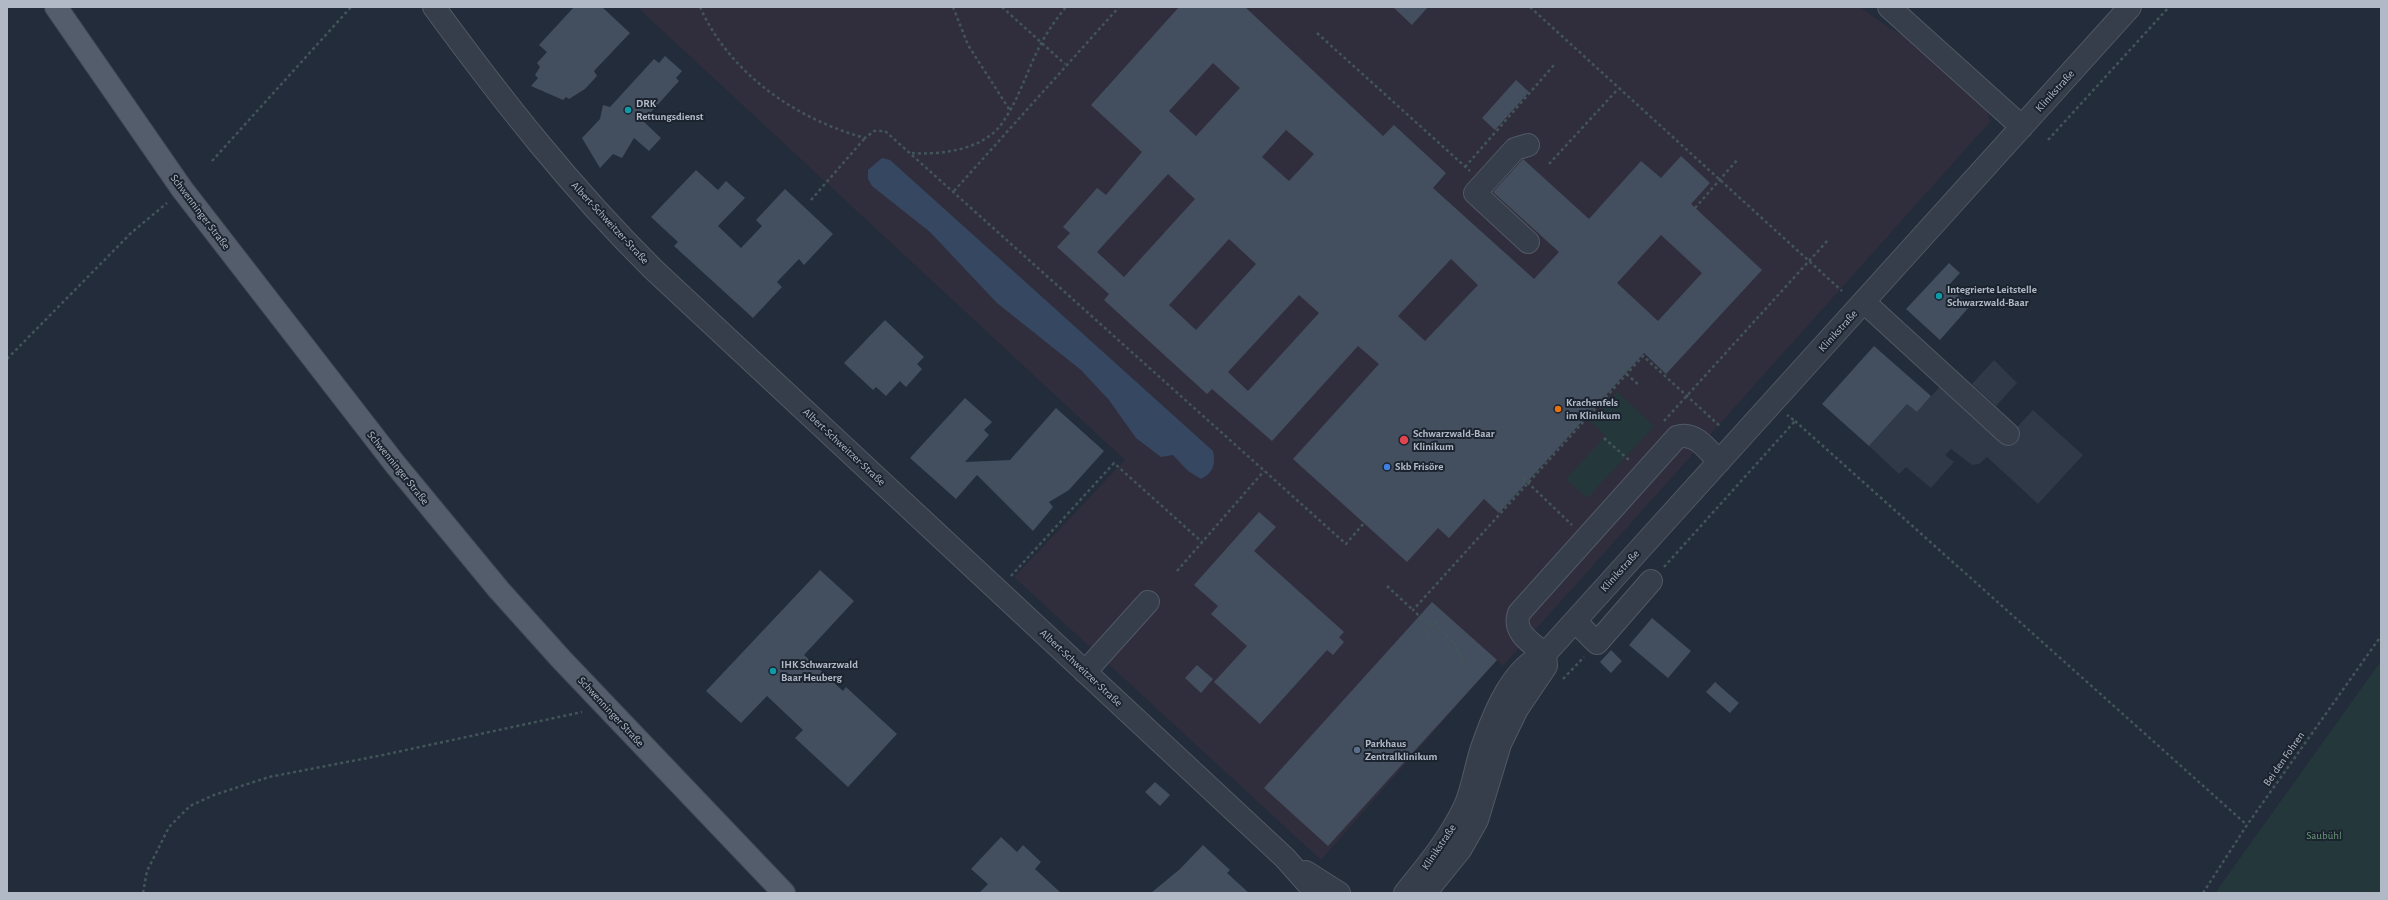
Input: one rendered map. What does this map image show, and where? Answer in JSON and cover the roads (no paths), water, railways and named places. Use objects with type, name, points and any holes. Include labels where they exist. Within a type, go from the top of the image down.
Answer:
[{"type":"main road","name":"Schwenninger Straße","points":[[56,7],[182,189],[395,464],[499,590],[561,659],[784,893]]},
{"type":"street","name":"Albert-Schweitzer-Straße","points":[[434,7],[536,142],[604,220],[654,270],[1285,858],[1316,893]]},
{"type":"street","points":[[1889,7],[2007,111],[2022,127]]},
{"type":"street","name":"Klinikstraße","points":[[1405,893],[1439,851],[1453,829],[1466,804],[1484,741],[1502,700],[1519,675],[1533,659],[1545,654],[2130,7]]},
{"type":"street","points":[[1528,145],[1515,149],[1474,194],[1528,242]]},
{"type":"street","points":[[1864,302],[2008,434]]},
{"type":"street","points":[[1545,654],[1519,631],[1516,622],[1519,613],[1677,437],[1685,434],[1693,437],[1719,462]]},
{"type":"street","points":[[1574,621],[1597,643],[1651,581]]},
{"type":"street","points":[[1085,672],[1148,602]]},
{"type":"street","name":"Klinikstraße","points":[[1425,893],[1460,850],[1477,820],[1500,744],[1517,709],[1546,666],[1545,654]]},
{"type":"street","name":"Albert-Schweitzer-Straße","points":[[1285,858],[1339,893]]},
{"type":"water","points":[[882,158],[890,160],[1213,451],[1214,464],[1211,471],[1201,479],[1188,471],[1173,455],[1161,457],[1136,438],[1109,400],[1081,370],[997,303],[930,232],[872,186],[868,179],[868,170]]},
{"type":"place","name":"DRK Rettungsdienst","points":[[628,110]]},
{"type":"place","name":"Integrierte Leitstelle Schwarzwald-Baar","points":[[1939,296]]},
{"type":"place","name":"Krachenfels im Klinikum","points":[[1558,409]]},
{"type":"place","name":"Schwarzwald-Baar Klinikum","points":[[1404,440]]},
{"type":"place","name":"Skb Frisöre","points":[[1387,467]]},
{"type":"place","name":"IHK Schwarzwald Baar Heuberg","points":[[773,671]]},
{"type":"place","name":"Parkhaus Zentralklinikum","points":[[1357,750]]},
{"type":"park label","name":"Saubühl","points":[[2324,836]]}]
